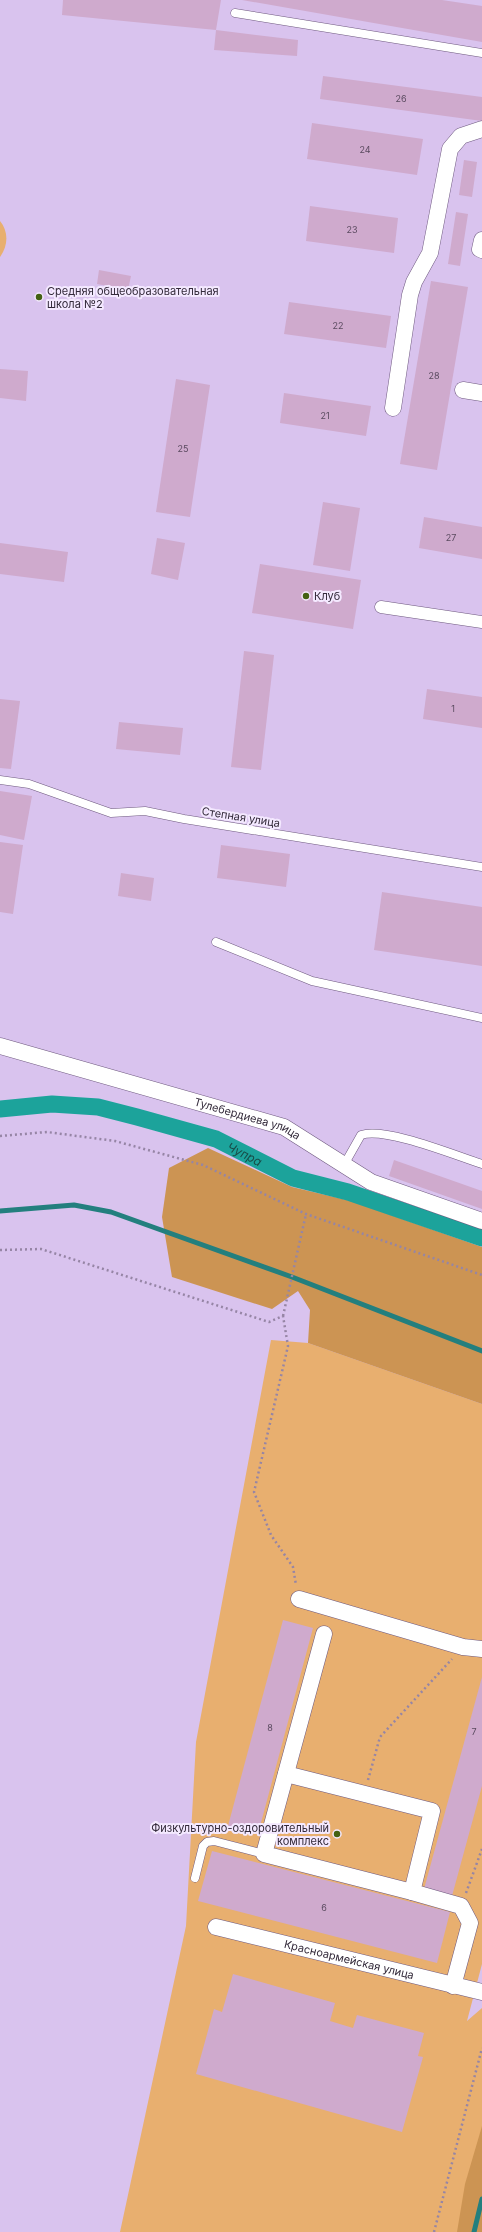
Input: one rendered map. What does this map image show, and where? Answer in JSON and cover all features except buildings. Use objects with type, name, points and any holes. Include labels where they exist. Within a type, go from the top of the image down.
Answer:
[{"type":"street","points":[[393,408],[410,295],[414,282],[430,253],[450,149],[461,136],[482,129]]},
{"type":"street","points":[[482,240],[480,249],[482,250]]},
{"type":"street","points":[[463,390],[482,393]]},
{"type":"street","points":[[382,607],[482,622]]},
{"type":"street","name":"Тулебердиева улица","points":[[0,1046],[284,1127],[371,1182],[482,1221]]},
{"type":"street","points":[[299,1599],[463,1647],[482,1649]]},
{"type":"street","points":[[324,1634],[264,1854],[461,1906],[470,1923],[453,1986]]},
{"type":"street","points":[[286,1774],[432,1811],[412,1892]]},
{"type":"street","name":"Красноармейская улица","points":[[216,1927],[482,1992]]},
{"type":"lane","points":[[235,13],[482,53]]},
{"type":"lane","name":"Степная улица","points":[[0,780],[29,784],[111,813],[145,811],[184,819],[482,867]]},
{"type":"lane","points":[[216,942],[312,982],[482,1018]]},
{"type":"lane","points":[[344,1165],[360,1135],[370,1132],[391,1136],[482,1164]]},
{"type":"lane","points":[[195,1878],[203,1846],[207,1842],[214,1841],[264,1854]]},
{"type":"path","points":[[0,1136],[47,1132],[115,1141],[203,1165],[306,1214],[482,1275]]},
{"type":"path","points":[[299,1599],[293,1567],[271,1535],[254,1492],[288,1346],[283,1316],[306,1214]]},
{"type":"path","points":[[0,1250],[41,1249],[269,1322],[283,1316]]},
{"type":"path","points":[[364,1794],[380,1737],[463,1647]]},
{"type":"path","points":[[461,1906],[482,1850]]},
{"type":"path","points":[[434,2232],[482,2048]]},
{"type":"shaded area","points":[[0,221],[5,230],[6,244],[0,257]]},
{"type":"shaded area","points":[[208,1148],[292,1187],[351,1201],[482,1247],[482,1404],[308,1343],[310,1310],[298,1291],[272,1309],[172,1277],[162,1217],[169,1168]]},
{"type":"shaded area","name":"Физкультурно-оздоровительный комплекс","points":[[271,1340],[308,1343],[482,1404],[482,1964],[467,2021],[482,2008],[482,2142],[461,2232],[120,2232],[186,1926],[196,1742]]},
{"type":"shaded area","points":[[482,2126],[482,2232],[457,2232],[465,2184]]},
{"type":"waterway","name":"Чупра","points":[[0,1109],[52,1104],[98,1107],[137,1117],[216,1139],[293,1178],[348,1192],[482,1238]]},
{"type":"waterway","points":[[0,1211],[74,1205],[111,1212],[292,1277],[482,1351]]},
{"type":"waterway","points":[[474,2232],[482,2199]]},
{"type":"place","name":"Средняя общеобразовательная школа №2","points":[[39,297]]},
{"type":"place","name":"Клуб","points":[[306,596]]},
{"type":"place","name":"Физкультурно-оздоровительный комплекс","points":[[337,1834]]}]
